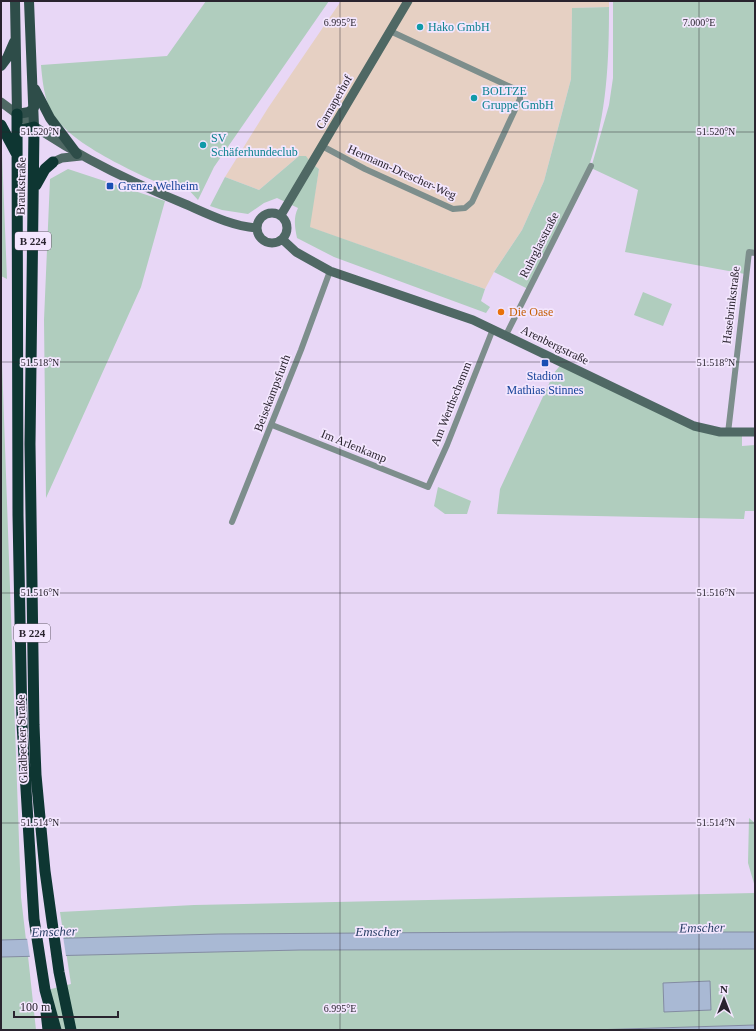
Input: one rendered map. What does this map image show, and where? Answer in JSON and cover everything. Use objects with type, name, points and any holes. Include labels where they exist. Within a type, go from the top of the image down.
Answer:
[{"type":"highway","name":"Braukstraße","points":[[17,114],[18,448]]},
{"type":"highway","points":[[1,125],[17,155]]},
{"type":"highway","points":[[17,134],[28,127],[34,127]]},
{"type":"highway","name":"Braukstraße","points":[[30,444],[30,326],[35,189],[34,127]]},
{"type":"highway","points":[[35,189],[42,174],[53,162]]},
{"type":"highway","name":"Gladbecker Straße","points":[[30,444],[32,627],[36,775],[50,918],[58,969],[71,1030]]},
{"type":"highway","name":"Gladbecker Straße","points":[[18,448],[22,724],[30,875],[41,968],[45,990],[56,1030]]},
{"type":"highway","points":[[58,969],[78,1030]]},
{"type":"highway","points":[[45,990],[48,1030]]},
{"type":"main road","name":"Braukstraße","points":[[15,1],[17,114]]},
{"type":"main road","name":"Braukstraße","points":[[29,1],[34,85],[34,127]]},
{"type":"main road","name":"Carnaperhof","points":[[281,216],[408,1]]},
{"type":"main road","points":[[1,66],[8,58],[16,36]]},
{"type":"main road","points":[[34,85],[50,118],[80,155]]},
{"type":"main road","points":[[1,102],[34,127],[80,155],[175,200],[227,222],[257,228]]},
{"type":"main road","points":[[17,114],[29,112],[34,108]]},
{"type":"main road","points":[[53,162],[80,155]]},
{"type":"main road","points":[[273,212],[281,216],[286,222],[287,227],[282,239],[275,243],[266,242],[260,236],[257,228],[259,220],[265,214],[273,212]]},
{"type":"main road","name":"Arenbergstraße","points":[[282,239],[296,252],[330,271],[454,313],[493,329],[694,426],[712,431],[728,433],[755,432]]},
{"type":"street","name":"Hermann-Drescher-Weg","points":[[322,146],[365,169],[453,209],[465,208],[472,202],[505,134],[520,99],[520,94],[517,90],[390,31]]},
{"type":"street","name":"Ruhrglasstraße","points":[[506,335],[591,166]]},
{"type":"street","name":"Hasebrinkstraße","points":[[728,433],[752,253]]},
{"type":"street","name":"Beisekampsfurth","points":[[232,522],[272,425],[330,271]]},
{"type":"street","name":"Am Werthschemm","points":[[428,487],[430,486],[493,329]]},
{"type":"street","name":"Im Arlenkamp","points":[[272,425],[428,487]]},
{"type":"shaded area","points":[[341,1],[609,1],[609,7],[572,8],[571,79],[544,181],[522,230],[494,272],[485,289],[309,227],[319,169],[299,156],[259,190],[225,177],[268,108]]},
{"type":"green space","points":[[206,1],[329,1],[214,167],[198,200],[187,188],[177,185],[175,191],[124,167],[87,146],[71,134],[58,121],[49,107],[41,65],[167,56]]},
{"type":"green space","points":[[613,1],[755,1],[755,252],[749,251],[745,274],[625,252],[638,190],[591,168],[609,105],[613,78]]},
{"type":"green space","points":[[609,7],[606,87],[600,127],[595,146],[589,166],[528,289],[494,272],[522,230],[544,181],[571,79],[572,8]]},
{"type":"green space","points":[[1,151],[2,153],[7,279],[1,276]]},
{"type":"green space","points":[[299,156],[306,156],[311,163],[319,169],[310,227],[485,289],[481,301],[490,307],[486,313],[334,257],[297,238],[295,219],[298,208],[277,198],[264,203],[248,214],[222,210],[210,206],[225,177],[259,190]]},
{"type":"green space","points":[[68,169],[165,201],[141,287],[46,498],[44,320],[50,179]]},
{"type":"green space","points":[[643,292],[672,304],[663,326],[634,315]]},
{"type":"green space","points":[[1,334],[21,897],[26,940],[1,940]]},
{"type":"green space","points":[[562,363],[694,426],[742,432],[742,446],[755,445],[755,511],[745,511],[744,519],[497,514],[500,489],[554,373]]},
{"type":"green space","points":[[438,487],[471,501],[467,514],[445,514],[434,506]]},
{"type":"green space","points":[[749,818],[755,823],[755,887],[748,863]]},
{"type":"green space","points":[[755,893],[755,1025],[591,1030],[52,1030],[47,990],[71,984],[60,912],[194,905]]},
{"type":"green space","points":[[28,956],[36,1030],[1,1030],[1,957]]},
{"type":"water","points":[[755,932],[755,949],[300,950],[1,957],[1,940],[218,934]]},
{"type":"water","points":[[710,981],[711,1010],[664,1012],[663,983]]},
{"type":"water","points":[[755,1025],[755,1030],[591,1030]]},
{"type":"pier","points":[[63,936],[66,956],[30,958],[27,938]]},
{"type":"place","name":"Hako GmbH","points":[[420,27]]},
{"type":"place","name":"BOLTZE Gruppe GmbH","points":[[474,98]]},
{"type":"place","name":"SV Schäferhundeclub","points":[[203,145]]},
{"type":"place","name":"Grenze Welheim","points":[[110,186]]},
{"type":"place","name":"Die Oase","points":[[501,312]]},
{"type":"place","name":"Stadion Mathias Stinnes","points":[[545,363]]},
{"type":"water label","name":"Emscher","points":[[702,927]]},
{"type":"water label","name":"Emscher","points":[[54,931]]},
{"type":"water label","name":"Emscher","points":[[378,931]]}]
